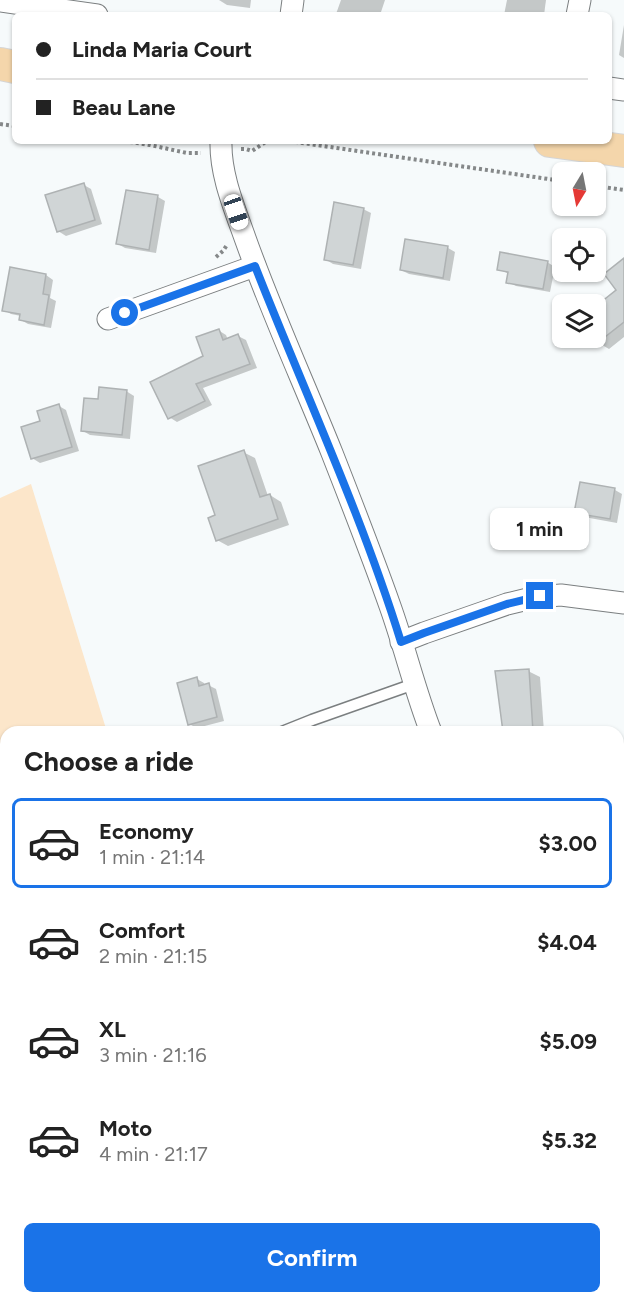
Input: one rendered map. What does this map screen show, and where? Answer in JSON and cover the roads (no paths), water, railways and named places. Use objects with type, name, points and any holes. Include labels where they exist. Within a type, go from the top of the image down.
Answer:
[{"type":"main road","points":[[576,144],[624,151]]},
{"type":"street","points":[[0,1],[76,12]]},
{"type":"street","points":[[221,146],[221,157],[231,198],[255,266],[332,454],[390,608],[428,726]]},
{"type":"street","points":[[108,319],[255,266]]},
{"type":"street","points":[[401,642],[507,604],[536,597],[561,595],[624,603]]},
{"type":"lane","points":[[297,726],[414,684]]}]
